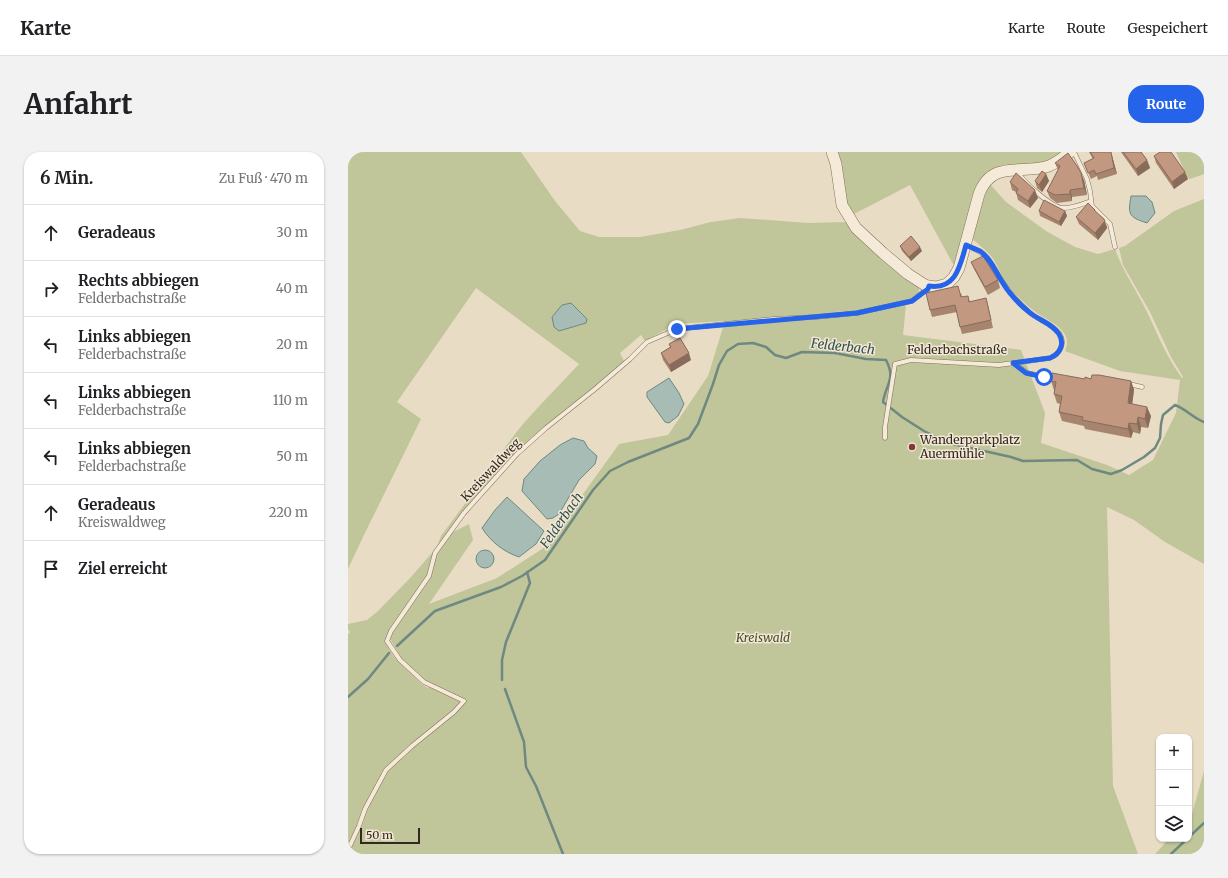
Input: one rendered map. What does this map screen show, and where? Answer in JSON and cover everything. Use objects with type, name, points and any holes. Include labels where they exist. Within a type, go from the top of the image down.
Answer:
[{"type":"street","points":[[832,152],[836,164],[842,205],[856,228],[908,274],[929,286],[942,286],[951,281],[958,268],[966,245],[973,213],[983,184],[992,174],[1049,166],[1070,152]]},
{"type":"lane","points":[[1074,152],[1087,179],[1092,206],[1110,224],[1115,247]]},
{"type":"lane","points":[[1017,170],[1025,182],[1056,207],[1074,207],[1091,201]]},
{"type":"lane","name":"Felderbachstraße","points":[[885,438],[887,412],[895,364],[911,360],[999,365],[1050,358],[1056,356],[1060,351],[1062,343],[1059,334],[1049,324],[1030,313],[1015,298],[1002,282],[991,262],[980,252],[966,245]]},
{"type":"lane","name":"Kreiswaldweg","points":[[348,850],[360,826],[366,809],[386,770],[412,746],[454,712],[464,701],[424,682],[400,660],[387,641],[391,631],[429,576],[435,553],[448,533],[517,454],[546,428],[618,369],[647,342],[660,335],[677,329],[857,313],[912,301],[928,289],[929,286]]},
{"type":"lane","points":[[1013,363],[1026,373],[1057,380]]},
{"type":"lane","points":[[1121,383],[1142,387]]},
{"type":"green space","name":"Kreiswald","points":[[348,152],[521,152],[555,201],[580,231],[599,237],[640,237],[680,230],[711,222],[740,218],[808,223],[846,222],[919,287],[919,291],[912,301],[857,311],[833,312],[834,316],[857,314],[906,305],[903,335],[1021,350],[1045,413],[1041,443],[1107,465],[1129,475],[1153,460],[1176,413],[1180,380],[1120,371],[1065,351],[1067,343],[1063,331],[1058,326],[1033,310],[1018,297],[1005,282],[992,257],[972,239],[982,201],[989,183],[1006,202],[1046,231],[1075,247],[1098,254],[1115,249],[1122,266],[1143,304],[1167,354],[1182,378],[1183,377],[1171,357],[1150,312],[1123,265],[1119,248],[1125,246],[1174,211],[1204,199],[1204,564],[1165,542],[1134,520],[1107,507],[1113,786],[1138,854],[348,854],[360,826],[358,825],[348,847],[348,634],[350,632],[348,629],[348,624],[367,620],[377,612],[411,577],[437,547],[441,536],[524,423],[579,364],[476,288],[397,402],[421,419],[348,569]],"holes":[[[725,321],[708,376],[668,435],[619,444],[545,547],[497,578],[429,604],[473,540],[469,524],[449,534],[491,481],[545,427],[595,387],[624,361],[620,353],[641,335],[645,341],[676,324]],[[390,639],[402,659],[431,686],[428,688],[423,685],[394,657],[386,644]]]},
{"type":"green space","points":[[838,152],[1065,152],[1049,163],[986,176],[957,266],[953,264],[910,185],[852,215],[845,200]]},
{"type":"green space","points":[[1176,152],[1202,152],[1204,156],[1204,174],[1190,179],[1187,177]]},
{"type":"green space","points":[[1204,771],[1204,854],[1155,854],[1166,842],[1192,842],[1192,814]]},
{"type":"water","points":[[1131,196],[1146,196],[1152,202],[1155,213],[1147,223],[1136,219],[1131,214]]},
{"type":"water","points":[[571,303],[587,319],[586,323],[559,331],[554,327],[552,317],[562,305]]},
{"type":"water","points":[[669,378],[684,404],[678,416],[669,423],[665,422],[647,397],[647,392]]},
{"type":"water","points":[[573,438],[584,441],[588,448],[597,456],[595,464],[579,480],[559,514],[553,518],[547,519],[522,491],[524,479],[540,461],[560,445]]},
{"type":"water","points":[[507,497],[544,531],[536,544],[519,557],[498,546],[489,538],[482,528]]},
{"type":"water","points":[[481,550],[489,550],[494,555],[492,566],[489,568],[481,568],[476,563],[476,555]]},
{"type":"building","points":[[1090,152],[1111,152],[1114,168],[1096,174],[1094,170],[1088,173],[1084,163],[1094,158]]},
{"type":"building","points":[[1123,152],[1141,152],[1147,160],[1136,169]]},
{"type":"building","points":[[1160,152],[1171,152],[1185,172],[1172,182],[1154,156]]},
{"type":"building","points":[[1068,153],[1081,173],[1084,188],[1070,190],[1070,194],[1055,195],[1047,191],[1060,166],[1055,163]]},
{"type":"building","points":[[1042,171],[1046,174],[1039,185],[1035,181]]},
{"type":"building","points":[[1016,173],[1035,190],[1028,201],[1016,193],[1018,189],[1010,182]]},
{"type":"building","points":[[1044,200],[1065,211],[1059,222],[1039,211]]},
{"type":"building","points":[[1088,203],[1105,221],[1095,233],[1076,217]]},
{"type":"building","points":[[911,236],[920,247],[909,257],[900,246]]},
{"type":"building","points":[[983,256],[998,280],[985,287],[971,262]]},
{"type":"building","points":[[958,286],[961,297],[968,296],[969,302],[986,298],[991,320],[960,327],[955,305],[930,310],[926,293]]},
{"type":"building","points":[[680,338],[689,353],[669,365],[661,353],[671,347],[669,344]]},
{"type":"building","points":[[1052,373],[1085,379],[1085,377],[1091,379],[1092,375],[1099,375],[1131,381],[1128,403],[1147,407],[1145,419],[1138,417],[1137,424],[1129,423],[1128,429],[1082,420],[1083,417],[1059,412],[1062,396],[1054,394],[1056,382],[1051,381]]},
{"type":"waterway","name":"Felderbach","points":[[397,646],[435,611],[501,587],[522,576],[545,560],[593,490],[610,471],[628,462],[689,438],[698,424],[719,365],[727,351],[738,344],[753,343],[766,347],[775,355],[786,358],[802,352],[835,353],[866,359],[886,360],[889,367],[890,377],[883,402],[902,417],[924,431],[948,443],[1023,461],[1077,460],[1092,469],[1111,474],[1122,470],[1144,457],[1155,448],[1160,438],[1163,415],[1175,405],[1204,422]]},
{"type":"waterway","points":[[502,680],[502,660],[506,642],[530,583],[527,572]]},
{"type":"waterway","name":"Felderbach","points":[[348,697],[368,679],[389,653]]},
{"type":"waterway","points":[[505,689],[524,742],[526,767],[536,786],[563,854]]},
{"type":"waterway","points":[[1192,834],[1204,823]]},
{"type":"waterway","points":[[1171,854],[1184,842]]},
{"type":"place","name":"Wanderparkplatz Auermühle","points":[[912,447]]},
{"type":"route","points":[[677,329],[774,319],[857,313],[912,301],[928,289],[929,286],[942,286],[951,281],[962,259],[966,245],[980,252],[991,262],[1002,282],[1015,298],[1030,313],[1049,324],[1059,334],[1062,343],[1060,351],[1056,356],[1013,363],[1026,373],[1044,377]]}]
